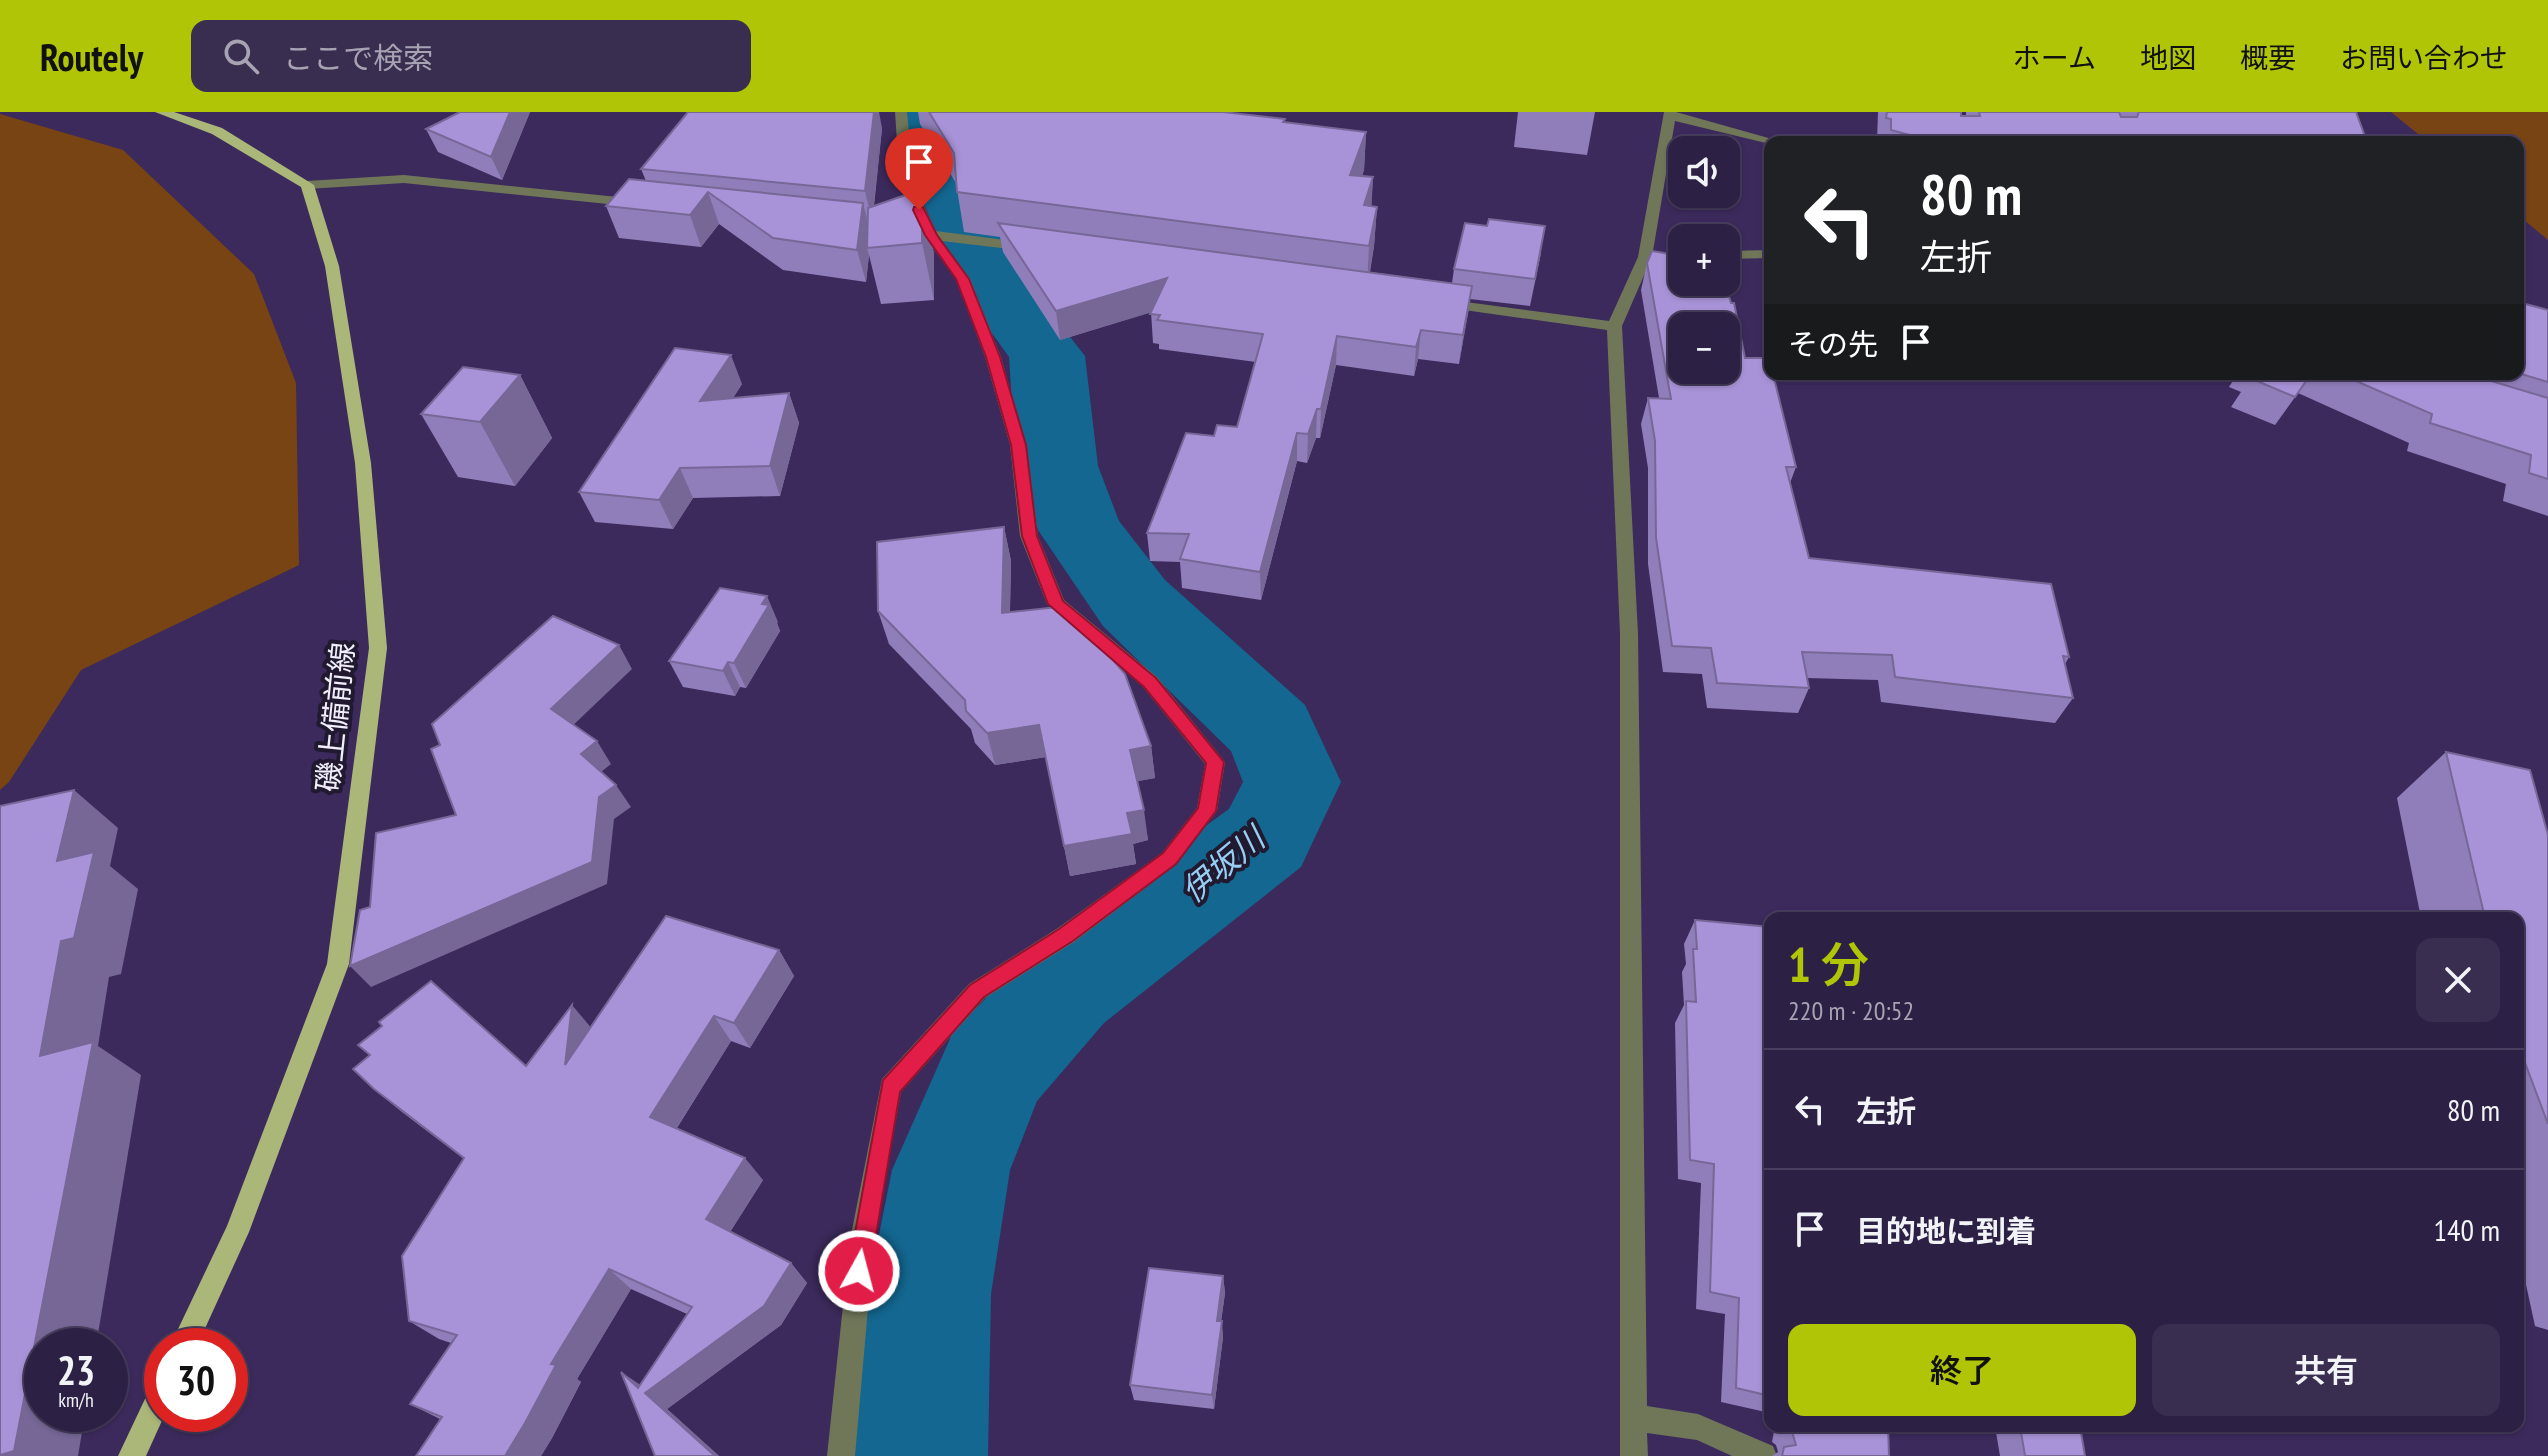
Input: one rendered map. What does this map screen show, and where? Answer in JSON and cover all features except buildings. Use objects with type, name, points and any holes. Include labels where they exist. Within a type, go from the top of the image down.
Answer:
[{"type":"main road","points":[[161,112],[217,131],[307,185]]},
{"type":"main road","name":"磯上備前線","points":[[192,1328],[237,1232],[338,964],[378,648],[363,463],[332,266],[307,185]]},
{"type":"main road","points":[[132,1456],[144,1430]]},
{"type":"street","points":[[841,1456],[862,1240],[890,1087],[977,991],[1066,935],[1169,859],[1207,811],[1215,762],[1150,682],[1056,604],[1029,536],[1018,445],[993,357],[963,279],[907,185],[901,112]]},
{"type":"street","points":[[1634,1456],[1629,634],[1614,326],[1651,257],[1670,114],[1764,139]]},
{"type":"street","points":[[307,185],[404,179],[653,204]]},
{"type":"street","points":[[901,231],[1038,248]]},
{"type":"street","points":[[1740,255],[1764,254]]},
{"type":"street","points":[[1426,300],[1614,326]]},
{"type":"street","points":[[1632,1417],[1698,1427],[1763,1456]]},
{"type":"shaded area","points":[[2391,112],[2548,112],[2548,240],[2524,220],[2524,136],[2421,136]]},
{"type":"shaded area","points":[[0,114],[123,150],[254,274],[296,383],[299,565],[81,670],[9,782],[0,790]]},
{"type":"waterway","name":"伊坂川","points":[[921,1456],[929,1294],[951,1170],[993,1069],[1066,989],[1265,838],[1292,782],[1271,731],[1134,603],[1080,530],[1057,466],[1047,356],[999,293],[928,140],[932,112]]},
{"type":"route","points":[[859,1271],[890,1087],[977,991],[1066,935],[1169,859],[1207,811],[1215,762],[1150,682],[1056,604],[1029,536],[1018,445],[993,357],[963,279],[931,235],[919,210]]}]
